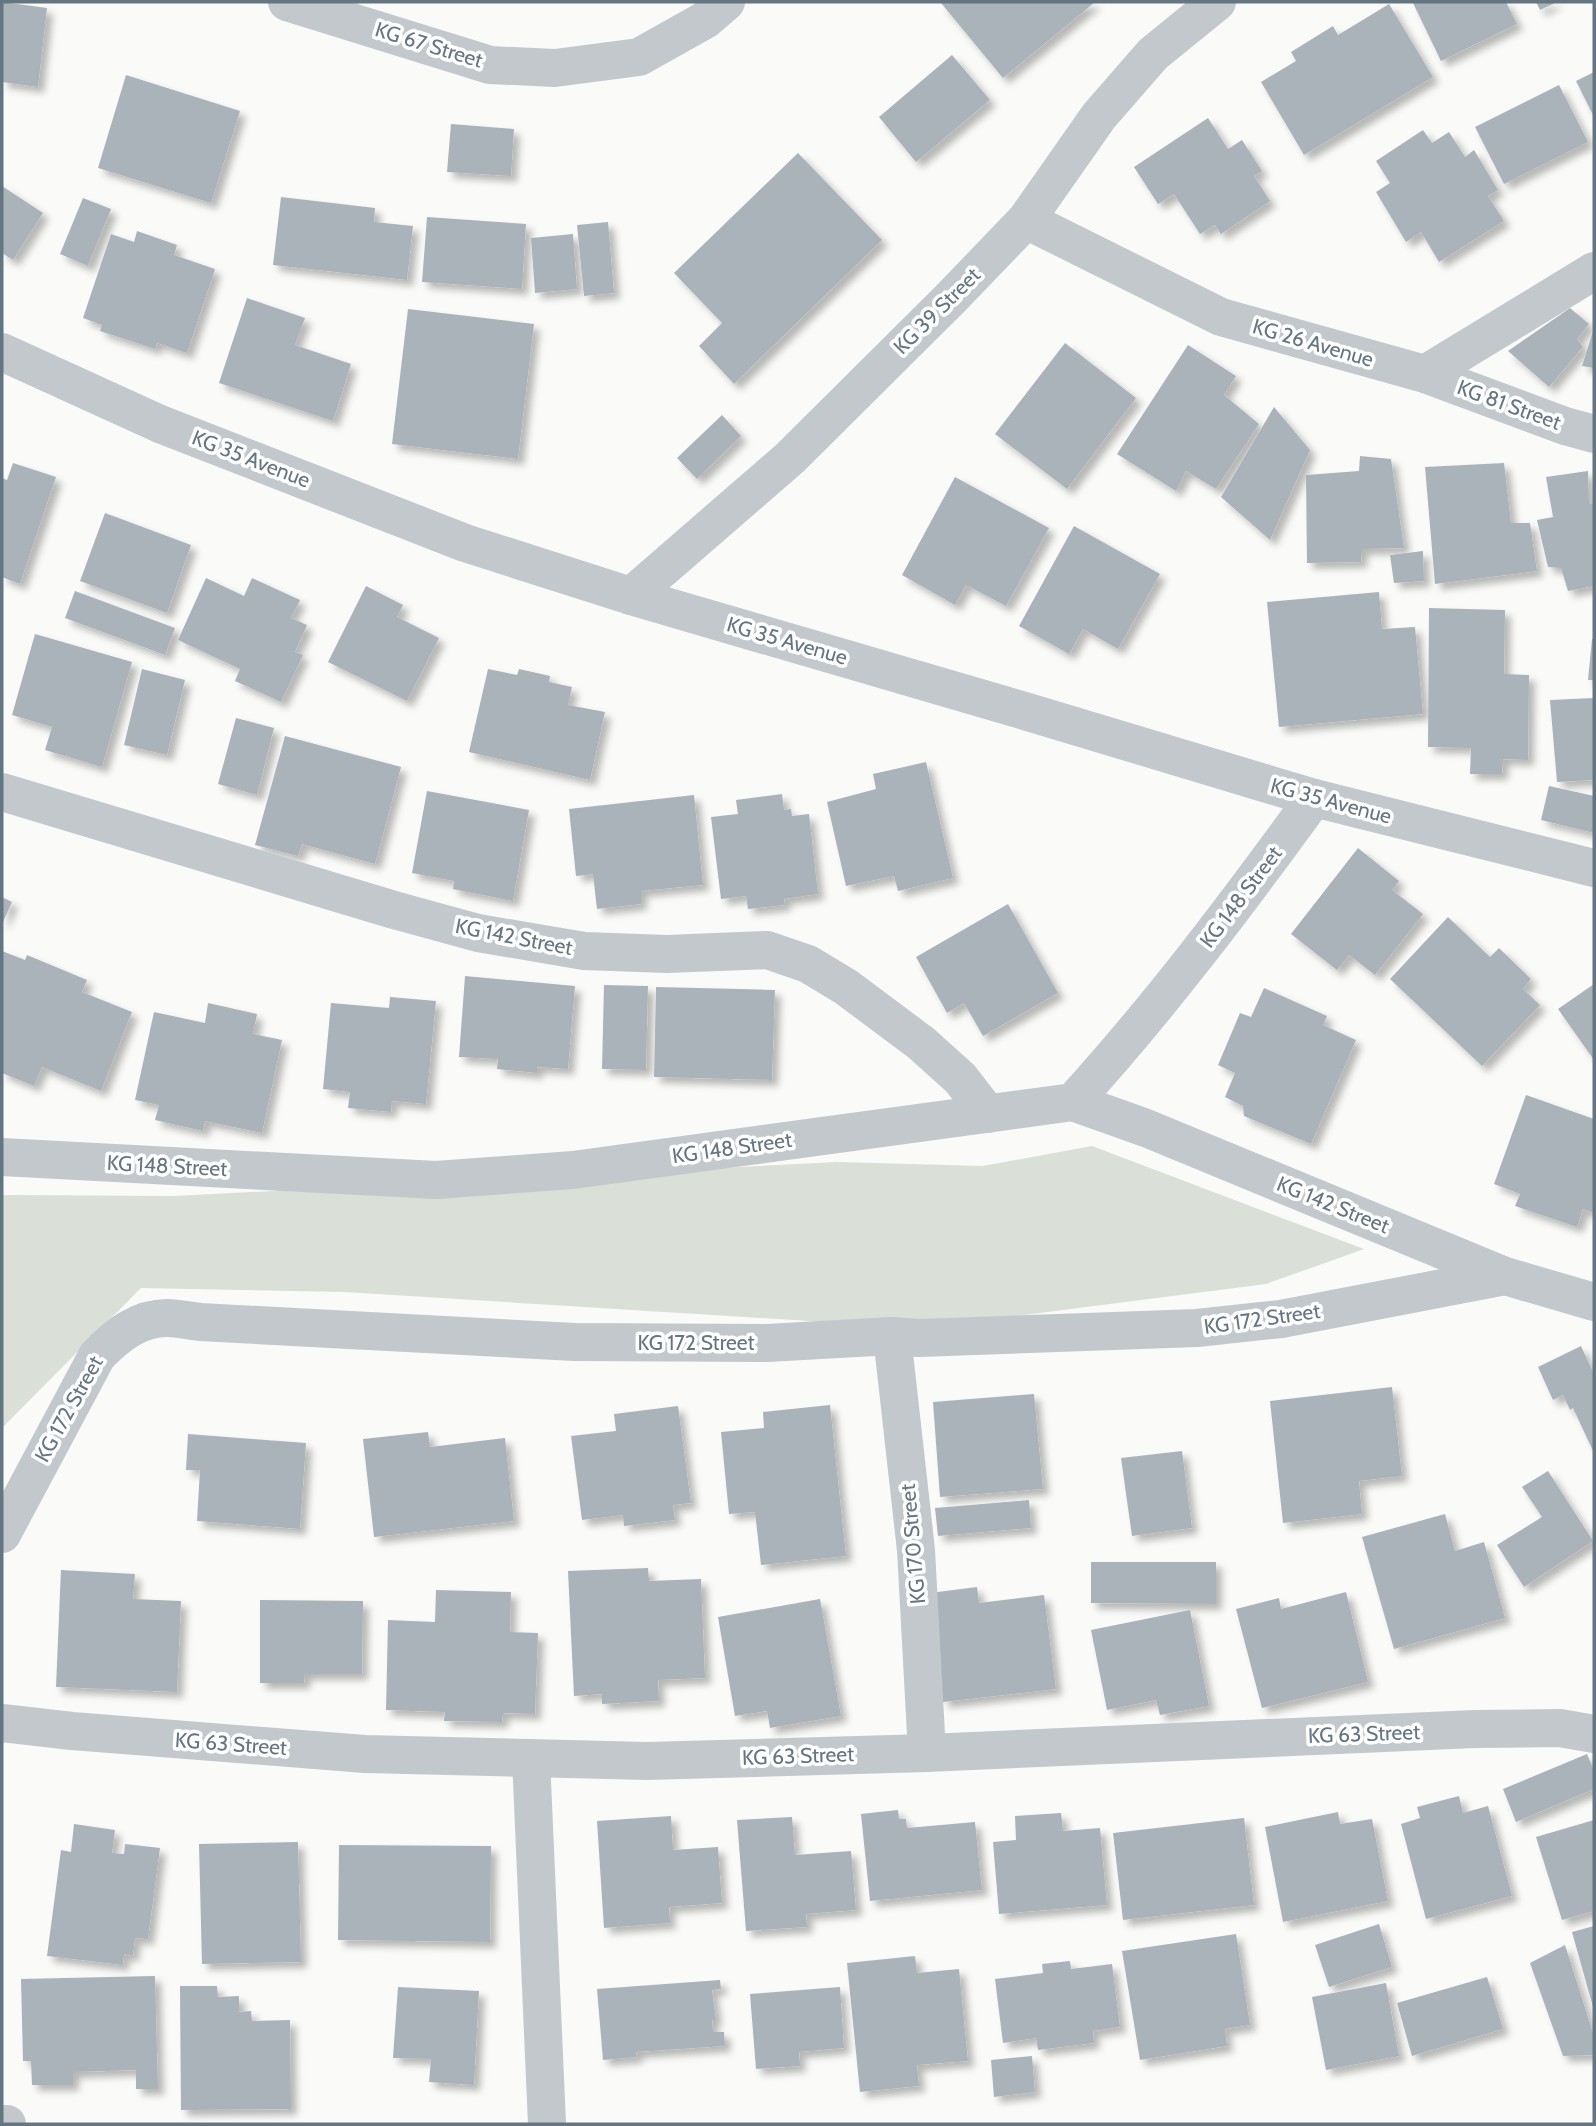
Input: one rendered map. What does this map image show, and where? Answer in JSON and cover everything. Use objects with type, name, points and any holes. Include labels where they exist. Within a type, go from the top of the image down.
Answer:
[{"type":"street","name":"KG 67 Street","points":[[287,2],[490,65],[555,68],[639,57],[705,20],[726,2]]},
{"type":"street","name":"KG 39 Street","points":[[631,596],[790,458],[950,299],[1026,220],[1100,116],[1153,54],[1217,2]]},
{"type":"street","name":"KG 26 Avenue","points":[[1026,220],[1221,317],[1425,374]]},
{"type":"street","points":[[1425,374],[1594,271]]},
{"type":"street","name":"KG 35 Avenue","points":[[2,352],[160,424],[439,533],[631,596],[1314,798],[1594,868]]},
{"type":"street","name":"KG 81 Street","points":[[1425,374],[1564,426],[1594,434]]},
{"type":"street","name":"KG 142 Street","points":[[2,792],[478,933],[584,951],[667,954],[767,950],[808,964],[846,987],[910,1035],[960,1078],[988,1114]]},
{"type":"street","name":"KG 148 Street","points":[[2,1157],[436,1180],[573,1170],[1073,1102],[1130,1039],[1230,914],[1314,798]]},
{"type":"street","name":"KG 142 Street","points":[[1073,1102],[1146,1128],[1505,1276],[1594,1302]]},
{"type":"street","name":"KG 172 Street","points":[[2,1534],[96,1356],[114,1338],[136,1324],[166,1318],[575,1342],[767,1343],[892,1336],[919,1338],[1197,1328],[1281,1319],[1505,1276]]},
{"type":"street","name":"KG 170 Street","points":[[892,1336],[916,1550],[927,1752]]},
{"type":"street","name":"KG 63 Street","points":[[2,1723],[365,1754],[647,1761],[1475,1729],[1560,1728],[1594,1734]]},
{"type":"street","points":[[531,1758],[547,2124]]},
{"type":"street","points":[[2,2124],[7,2124]]},
{"type":"shaded area","points":[[1092,1146],[1364,1249],[1266,1284],[921,1328],[345,1292],[141,1288],[2,1428],[2,1195],[174,1196],[837,1162],[983,1166]]},
{"type":"building","points":[[2,2],[47,8],[38,87],[2,82]]},
{"type":"building","points":[[1095,2],[1003,78],[941,3]]},
{"type":"building","points":[[1506,2],[1517,24],[1441,61],[1413,3]]},
{"type":"building","points":[[1536,2],[1557,2],[1540,10]]},
{"type":"building","points":[[1389,4],[1433,77],[1304,155],[1261,82],[1296,61],[1291,52],[1333,26],[1338,35]]},
{"type":"building","points":[[952,55],[990,100],[916,162],[879,117]]},
{"type":"building","points":[[1594,72],[1594,117],[1576,81]]},
{"type":"building","points":[[126,75],[240,111],[211,203],[98,168]]},
{"type":"building","points":[[1559,85],[1588,142],[1504,184],[1475,127]]},
{"type":"building","points":[[1208,118],[1228,149],[1242,140],[1262,171],[1254,176],[1270,201],[1221,234],[1215,225],[1200,234],[1174,194],[1158,204],[1134,167]]},
{"type":"building","points":[[451,124],[514,129],[511,176],[447,172]]},
{"type":"building","points":[[1423,130],[1432,143],[1449,132],[1465,157],[1474,150],[1498,190],[1488,196],[1504,221],[1439,262],[1421,232],[1406,242],[1376,192],[1390,183],[1376,161]]},
{"type":"building","points":[[798,153],[882,240],[734,384],[699,346],[722,323],[674,273]]},
{"type":"building","points":[[2,186],[43,213],[13,260],[2,253]]},
{"type":"building","points":[[281,197],[375,208],[374,222],[413,226],[407,280],[273,265]]},
{"type":"building","points":[[83,198],[111,209],[88,266],[60,254]]},
{"type":"building","points":[[427,217],[526,224],[522,289],[422,282]]},
{"type":"building","points":[[608,222],[614,293],[584,296],[577,225]]},
{"type":"building","points":[[137,231],[177,245],[174,255],[215,269],[187,353],[157,343],[155,349],[100,331],[102,325],[83,318],[111,234],[134,242]]},
{"type":"building","points":[[573,234],[577,289],[535,293],[531,238]]},
{"type":"building","points":[[247,298],[305,318],[295,345],[351,364],[333,421],[219,383]]},
{"type":"building","points":[[1570,308],[1589,324],[1577,339],[1583,347],[1549,387],[1508,351]]},
{"type":"building","points":[[408,309],[534,324],[518,459],[392,444]]},
{"type":"building","points":[[1594,328],[1594,368],[1582,366]]},
{"type":"building","points":[[1065,343],[1136,398],[1067,489],[995,434]]},
{"type":"building","points":[[1188,345],[1236,376],[1224,395],[1259,424],[1216,489],[1186,471],[1176,491],[1117,454]]},
{"type":"building","points":[[1274,407],[1310,450],[1270,540],[1221,497]]},
{"type":"building","points":[[722,415],[741,436],[697,479],[677,458]]},
{"type":"building","points":[[1360,456],[1391,459],[1404,548],[1362,549],[1361,562],[1307,563],[1306,475],[1359,471]]},
{"type":"building","points":[[13,463],[56,477],[20,584],[2,577],[2,478],[7,480]]},
{"type":"building","points":[[1504,463],[1511,523],[1530,523],[1537,571],[1435,584],[1425,467]]},
{"type":"building","points":[[1588,471],[1589,504],[1594,504],[1594,586],[1568,591],[1561,568],[1548,567],[1537,520],[1553,517],[1546,477]]},
{"type":"building","points":[[955,477],[1049,528],[1006,606],[966,585],[955,605],[902,575]]},
{"type":"building","points":[[105,513],[191,545],[167,613],[80,581]]},
{"type":"building","points":[[1074,526],[1160,574],[1118,649],[1083,629],[1069,654],[1019,626]]},
{"type":"building","points":[[1423,551],[1424,581],[1394,583],[1390,555]]},
{"type":"building","points":[[206,578],[244,596],[252,578],[300,600],[291,618],[307,625],[295,652],[303,655],[281,702],[235,681],[240,669],[178,640]]},
{"type":"building","points":[[366,586],[403,605],[397,617],[439,638],[407,701],[328,662]]},
{"type":"building","points":[[75,591],[175,628],[165,655],[65,618]]},
{"type":"building","points":[[1379,592],[1382,629],[1415,627],[1423,714],[1279,727],[1267,602]]},
{"type":"building","points":[[1429,608],[1505,610],[1504,674],[1529,675],[1528,760],[1503,759],[1502,774],[1470,774],[1471,748],[1428,747]]},
{"type":"building","points":[[35,634],[132,662],[102,767],[45,750],[52,727],[12,715]]},
{"type":"building","points":[[1592,639],[1594,680],[1588,680]]},
{"type":"building","points":[[142,669],[185,680],[167,755],[124,745]]},
{"type":"building","points":[[488,669],[517,675],[519,669],[550,676],[549,682],[572,687],[568,705],[605,712],[590,780],[469,752]]},
{"type":"building","points":[[1594,698],[1594,780],[1557,782],[1550,700]]},
{"type":"building","points":[[236,718],[274,728],[257,795],[218,784]]},
{"type":"building","points":[[285,736],[401,767],[375,864],[302,844],[298,856],[255,845]]},
{"type":"building","points":[[926,762],[953,878],[898,891],[894,876],[846,886],[827,802],[876,789],[873,774]]},
{"type":"building","points":[[1549,786],[1594,796],[1594,833],[1541,820]]},
{"type":"building","points":[[427,791],[529,810],[513,901],[453,889],[454,881],[412,873]]},
{"type":"building","points":[[782,794],[784,810],[791,809],[792,816],[809,814],[818,894],[784,899],[785,905],[748,909],[746,896],[721,899],[711,817],[738,814],[736,800]]},
{"type":"building","points":[[694,795],[703,885],[641,891],[641,904],[597,909],[593,874],[576,876],[569,809]]},
{"type":"building","points":[[1358,848],[1399,881],[1392,890],[1423,914],[1375,975],[1349,955],[1337,970],[1291,934]]},
{"type":"building","points":[[2,897],[12,902],[2,924]]},
{"type":"building","points":[[1008,904],[1058,993],[983,1036],[964,1003],[947,1013],[916,957]]},
{"type":"building","points":[[1448,917],[1490,957],[1499,948],[1531,979],[1523,989],[1540,1005],[1482,1066],[1390,979]]},
{"type":"building","points":[[2,951],[25,960],[27,955],[87,980],[82,992],[132,1012],[101,1091],[42,1067],[34,1086],[2,1073]]},
{"type":"building","points":[[465,976],[575,986],[568,1069],[537,1067],[537,1073],[497,1069],[498,1059],[459,1057]]},
{"type":"building","points":[[1594,984],[1594,1060],[1558,1009]]},
{"type":"building","points":[[604,985],[648,986],[646,1070],[602,1069]]},
{"type":"building","points":[[656,987],[775,990],[772,1080],[654,1077]]},
{"type":"building","points":[[1264,988],[1327,1016],[1323,1025],[1356,1040],[1311,1144],[1244,1116],[1243,1106],[1225,1097],[1235,1073],[1218,1065],[1240,1013],[1251,1017]]},
{"type":"building","points":[[390,997],[436,1001],[426,1104],[392,1101],[391,1112],[348,1108],[350,1092],[323,1089],[331,1003],[389,1008]]},
{"type":"building","points":[[208,1003],[257,1014],[253,1034],[282,1040],[262,1133],[205,1121],[203,1131],[155,1120],[159,1105],[135,1100],[154,1012],[205,1023]]},
{"type":"building","points":[[1526,1095],[1594,1119],[1594,1213],[1583,1209],[1577,1227],[1515,1206],[1520,1194],[1494,1184]]},
{"type":"building","points":[[1581,1346],[1594,1374],[1594,1453],[1573,1408],[1570,1410],[1563,1395],[1553,1400],[1538,1367]]},
{"type":"building","points":[[1392,1387],[1402,1476],[1359,1481],[1362,1514],[1283,1523],[1270,1401]]},
{"type":"building","points":[[1034,1394],[1043,1489],[940,1497],[933,1402]]},
{"type":"building","points":[[830,1405],[846,1556],[761,1565],[755,1512],[729,1514],[721,1432],[764,1428],[763,1412]]},
{"type":"building","points":[[678,1406],[691,1503],[673,1505],[675,1520],[624,1526],[623,1515],[582,1520],[571,1436],[616,1431],[614,1414]]},
{"type":"building","points":[[428,1432],[430,1447],[505,1438],[514,1521],[374,1537],[363,1439]]},
{"type":"building","points":[[188,1434],[306,1443],[300,1529],[197,1521],[200,1470],[186,1470]]},
{"type":"building","points":[[1182,1451],[1192,1528],[1132,1536],[1121,1458]]},
{"type":"building","points":[[1548,1471],[1593,1541],[1524,1587],[1497,1545],[1542,1517],[1522,1487]]},
{"type":"building","points":[[1029,1500],[1031,1528],[938,1536],[935,1508]]},
{"type":"building","points":[[1445,1514],[1455,1551],[1484,1542],[1505,1618],[1394,1649],[1362,1537]]},
{"type":"building","points":[[1091,1562],[1216,1562],[1216,1604],[1091,1603]]},
{"type":"building","points":[[648,1568],[649,1581],[701,1579],[705,1678],[658,1680],[659,1701],[602,1704],[602,1694],[574,1696],[568,1571]]},
{"type":"building","points":[[61,1570],[135,1574],[133,1599],[181,1601],[177,1692],[56,1687]]},
{"type":"building","points":[[977,1587],[979,1603],[1044,1595],[1056,1689],[943,1702],[930,1593]]},
{"type":"building","points":[[436,1590],[511,1592],[510,1632],[538,1633],[535,1714],[503,1713],[502,1722],[444,1721],[445,1712],[386,1710],[388,1620],[435,1622]]},
{"type":"building","points":[[1346,1592],[1368,1682],[1262,1708],[1236,1609],[1279,1598],[1281,1609]]},
{"type":"building","points":[[820,1599],[841,1716],[770,1728],[767,1711],[735,1716],[718,1617]]},
{"type":"building","points":[[260,1600],[363,1601],[362,1674],[305,1674],[304,1683],[260,1683]]},
{"type":"building","points":[[1190,1610],[1209,1706],[1160,1715],[1156,1700],[1107,1710],[1091,1630]]},
{"type":"building","points":[[1587,1754],[1594,1771],[1594,1789],[1516,1822],[1503,1789]]},
{"type":"building","points":[[1459,1796],[1463,1813],[1488,1806],[1512,1896],[1426,1919],[1401,1824],[1420,1818],[1417,1807]]},
{"type":"building","points":[[898,1810],[899,1819],[906,1819],[907,1828],[975,1822],[982,1890],[870,1901],[861,1814]]},
{"type":"building","points":[[1338,1812],[1340,1824],[1372,1819],[1388,1901],[1283,1922],[1265,1827]]},
{"type":"building","points":[[1061,1813],[1063,1831],[1100,1828],[1107,1905],[999,1914],[993,1842],[1016,1840],[1015,1816]]},
{"type":"building","points":[[671,1816],[673,1850],[718,1847],[722,1903],[669,1907],[670,1923],[604,1928],[597,1821]]},
{"type":"building","points":[[792,1817],[795,1855],[851,1851],[856,1910],[806,1914],[807,1927],[746,1931],[737,1820]]},
{"type":"building","points":[[1244,1818],[1254,1905],[1123,1920],[1113,1833]]},
{"type":"building","points":[[1594,1820],[1594,1911],[1562,1920],[1536,1837]]},
{"type":"building","points":[[74,1824],[115,1830],[112,1853],[124,1854],[125,1844],[160,1848],[148,1939],[135,1938],[133,1956],[124,1954],[123,1965],[47,1956],[61,1850],[71,1852]]},
{"type":"building","points":[[298,1842],[301,1962],[202,1964],[199,1844]]},
{"type":"building","points":[[339,1845],[491,1846],[490,1942],[338,1940]]},
{"type":"building","points":[[1379,1924],[1392,1967],[1329,1987],[1315,1945]]},
{"type":"building","points":[[1594,1926],[1594,2007],[1593,2007],[1572,1932]]},
{"type":"building","points":[[1236,1934],[1250,2025],[1225,2029],[1227,2046],[1140,2060],[1122,1951]]},
{"type":"building","points":[[1565,1945],[1594,2036],[1594,2055],[1563,2056],[1530,1963]]},
{"type":"building","points":[[915,1956],[917,1973],[959,1969],[968,2061],[917,2065],[919,2086],[860,2092],[847,1963]]},
{"type":"building","points":[[1070,1961],[1071,1969],[1112,1964],[1120,2027],[1093,2031],[1094,2043],[1038,2050],[1036,2038],[1003,2043],[995,1979],[1043,1973],[1042,1964]]},
{"type":"building","points":[[155,1976],[158,2089],[136,2089],[136,2070],[73,2072],[73,2085],[32,2085],[31,2061],[23,2061],[21,1979]]},
{"type":"building","points":[[1487,1977],[1503,2029],[1412,2056],[1397,2003]]},
{"type":"building","points":[[720,1980],[721,1989],[712,1990],[716,2020],[712,2020],[713,2032],[724,2032],[725,2046],[636,2052],[637,2057],[603,2060],[597,1989]]},
{"type":"building","points":[[1386,1983],[1399,2056],[1326,2070],[1312,1997]]},
{"type":"building","points":[[180,1986],[217,1986],[218,1997],[239,1996],[239,2012],[251,2011],[252,2021],[290,2020],[291,2109],[181,2110]]},
{"type":"building","points":[[398,1987],[479,1991],[474,2085],[429,2082],[431,2059],[393,2058]]},
{"type":"building","points":[[840,1987],[844,2048],[799,2052],[800,2066],[756,2069],[750,1994]]},
{"type":"building","points":[[1032,2056],[1035,2092],[994,2097],[991,2060]]}]
